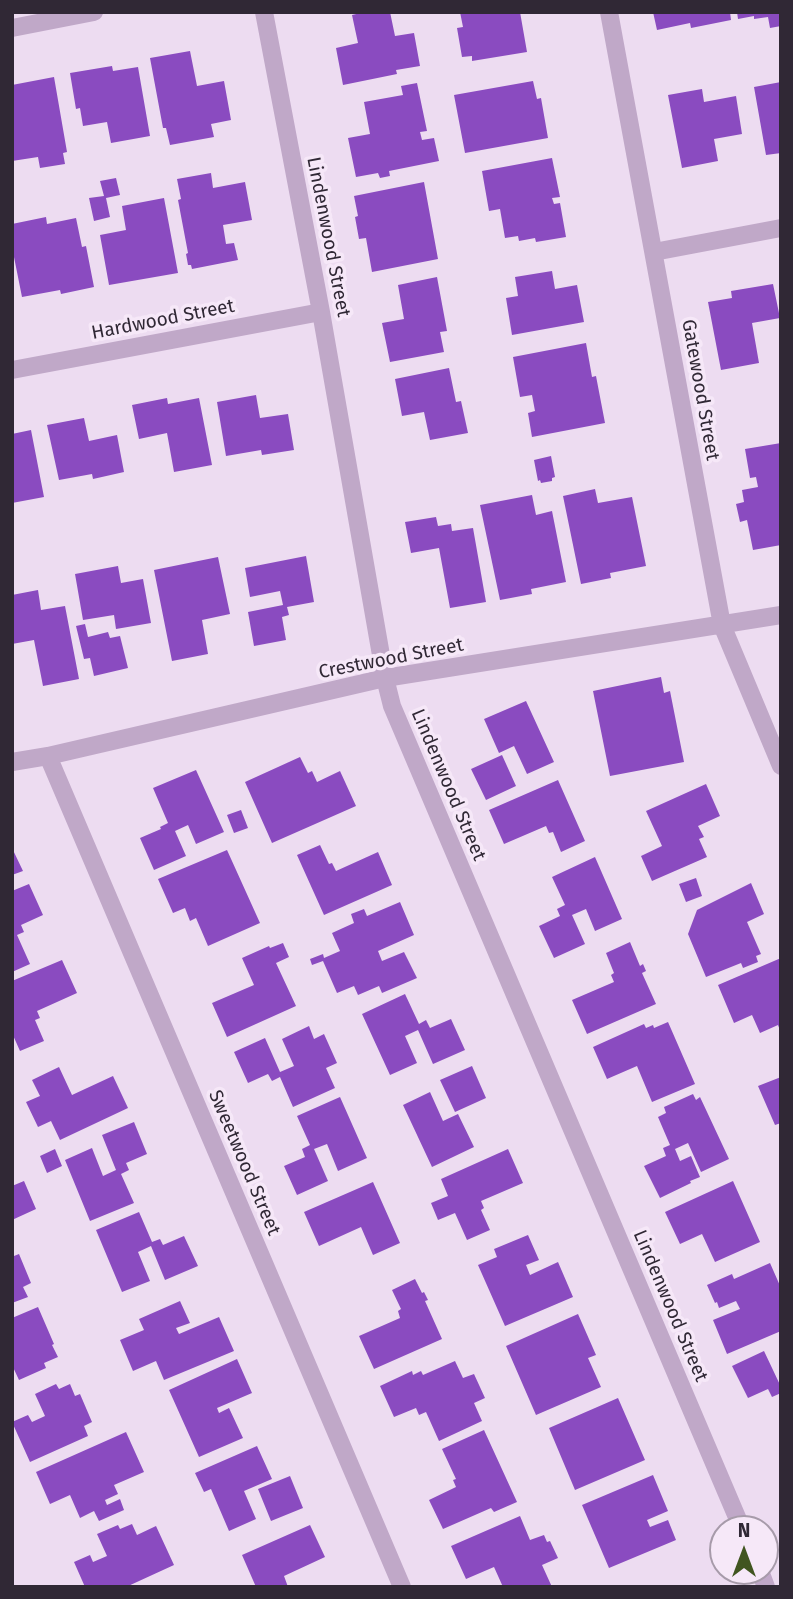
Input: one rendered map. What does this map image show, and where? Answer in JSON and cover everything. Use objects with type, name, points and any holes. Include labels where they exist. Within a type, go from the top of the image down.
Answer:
[{"type":"street","points":[[12,27],[94,12]]},
{"type":"street","name":"Lindenwood Street","points":[[264,12],[391,706],[736,1515]]},
{"type":"street","name":"Gatewood Street","points":[[609,12],[722,625],[781,766]]},
{"type":"street","points":[[653,252],[781,228]]},
{"type":"street","name":"Hardwood Street","points":[[12,370],[321,312]]},
{"type":"street","name":"Crestwood Street","points":[[12,762],[385,678],[781,615]]},
{"type":"street","name":"Sweetwood Street","points":[[47,756],[402,1587]]},
{"type":"building","points":[[390,12],[395,36],[414,33],[420,66],[396,70],[397,74],[343,85],[336,48],[358,43],[352,15]]},
{"type":"building","points":[[460,12],[520,12],[527,52],[472,61],[472,56],[462,57],[457,28],[463,27]]},
{"type":"building","points":[[653,12],[730,12],[731,20],[691,28],[690,23],[657,30]]},
{"type":"building","points":[[737,12],[781,12],[781,26],[770,28],[768,17],[738,19]]},
{"type":"building","points":[[190,51],[197,86],[224,81],[231,120],[211,124],[214,137],[170,145],[166,128],[163,128],[150,58]]},
{"type":"building","points":[[112,66],[113,71],[138,67],[150,136],[111,143],[107,122],[83,126],[80,108],[76,109],[70,73]]},
{"type":"building","points":[[54,77],[67,152],[63,153],[65,164],[40,168],[38,157],[12,161],[12,85]]},
{"type":"building","points":[[533,81],[537,99],[541,98],[548,138],[465,153],[454,95]]},
{"type":"building","points":[[781,82],[781,153],[766,155],[754,87]]},
{"type":"building","points":[[417,83],[427,131],[420,132],[422,140],[434,138],[439,161],[389,171],[390,176],[380,178],[378,173],[356,177],[348,138],[370,134],[364,102],[403,95],[401,86]]},
{"type":"building","points":[[702,89],[704,102],[736,96],[742,134],[714,139],[718,161],[682,168],[668,95]]},
{"type":"building","points":[[552,158],[560,197],[552,198],[554,204],[560,203],[566,237],[536,242],[535,238],[519,241],[518,236],[505,238],[500,209],[489,211],[482,171]]},
{"type":"building","points":[[211,173],[213,188],[245,182],[252,220],[223,225],[226,244],[234,243],[238,260],[192,269],[191,265],[188,265],[186,254],[188,253],[177,179]]},
{"type":"building","points":[[116,178],[120,195],[106,198],[110,217],[94,221],[89,198],[104,196],[100,181]]},
{"type":"building","points":[[424,182],[438,259],[372,272],[366,238],[359,239],[354,196]]},
{"type":"building","points":[[164,198],[178,273],[109,285],[100,235],[126,230],[122,206]]},
{"type":"building","points":[[46,217],[47,224],[76,218],[82,247],[86,246],[94,287],[61,294],[60,290],[22,297],[12,247],[12,224]]},
{"type":"building","points":[[552,271],[555,289],[577,285],[584,322],[512,335],[506,298],[518,296],[515,277]]},
{"type":"building","points":[[437,277],[447,331],[440,332],[444,352],[390,362],[382,323],[404,319],[398,285]]},
{"type":"building","points":[[773,284],[780,318],[752,323],[759,363],[721,370],[708,302],[732,298],[731,291]]},
{"type":"building","points":[[586,343],[592,377],[596,376],[605,423],[532,437],[528,413],[535,411],[532,395],[520,397],[513,357]]},
{"type":"building","points":[[449,368],[456,402],[461,401],[468,433],[430,440],[424,412],[402,416],[395,379]]},
{"type":"building","points":[[256,395],[260,418],[288,414],[294,450],[262,455],[261,450],[226,456],[217,402]]},
{"type":"building","points":[[167,398],[168,404],[199,398],[212,465],[174,472],[167,433],[139,439],[132,405]]},
{"type":"building","points":[[84,418],[89,441],[117,435],[124,472],[93,479],[92,474],[59,480],[47,425]]},
{"type":"building","points":[[31,430],[44,497],[12,503],[12,434]]},
{"type":"building","points":[[781,443],[781,545],[753,550],[747,520],[740,522],[736,504],[744,502],[742,490],[758,487],[756,477],[750,478],[745,449]]},
{"type":"building","points":[[551,456],[555,477],[552,481],[541,483],[538,481],[534,460]]},
{"type":"building","points":[[595,489],[598,503],[632,497],[646,566],[610,573],[611,578],[581,584],[563,496]]},
{"type":"building","points":[[532,495],[536,515],[552,511],[566,582],[531,589],[532,594],[500,600],[480,505]]},
{"type":"building","points":[[436,517],[438,526],[451,524],[452,531],[473,528],[486,602],[450,608],[439,548],[411,553],[405,522]]},
{"type":"building","points":[[306,556],[314,602],[287,607],[289,615],[282,617],[286,640],[254,646],[248,612],[283,605],[280,591],[250,597],[245,568]]},
{"type":"building","points":[[218,557],[230,614],[202,620],[208,654],[172,661],[154,570]]},
{"type":"building","points":[[118,566],[121,583],[143,579],[151,623],[116,629],[114,615],[83,620],[75,574]]},
{"type":"building","points":[[38,590],[41,610],[65,606],[79,679],[43,686],[34,640],[12,644],[12,595]]},
{"type":"building","points":[[85,624],[88,637],[108,632],[110,638],[120,636],[128,668],[94,676],[90,658],[84,659],[76,626]]},
{"type":"building","points":[[661,677],[664,693],[670,691],[684,762],[610,776],[593,691]]},
{"type":"building","points":[[526,701],[554,762],[527,774],[514,746],[499,753],[484,719]]},
{"type":"building","points":[[502,755],[516,786],[486,800],[471,769]]},
{"type":"building","points":[[300,757],[308,773],[312,771],[317,782],[340,771],[356,806],[272,843],[245,782]]},
{"type":"building","points":[[196,770],[224,832],[196,844],[188,825],[175,831],[186,856],[154,870],[140,838],[168,823],[153,788]]},
{"type":"building","points":[[558,780],[585,841],[561,852],[553,832],[549,833],[546,826],[504,844],[489,810]]},
{"type":"building","points":[[706,784],[720,816],[698,826],[704,837],[699,839],[707,857],[652,881],[641,856],[662,846],[646,811]]},
{"type":"building","points":[[241,810],[248,828],[234,833],[227,815]]},
{"type":"building","points":[[320,845],[329,864],[332,863],[336,871],[378,852],[392,885],[324,915],[297,855]]},
{"type":"building","points":[[12,848],[23,871],[12,875]]},
{"type":"building","points":[[227,850],[260,923],[208,946],[196,918],[190,921],[185,908],[173,913],[158,879]]},
{"type":"building","points":[[595,857],[622,919],[595,931],[586,909],[572,915],[585,944],[554,958],[539,926],[560,916],[557,909],[565,905],[552,877]]},
{"type":"building","points":[[696,878],[702,896],[686,902],[679,884]]},
{"type":"building","points":[[751,883],[764,914],[747,922],[761,954],[756,956],[758,962],[743,968],[741,963],[706,977],[688,934],[697,910]]},
{"type":"building","points":[[29,884],[43,915],[21,925],[24,932],[17,935],[30,964],[12,972],[12,891]]},
{"type":"building","points":[[400,902],[414,935],[378,951],[382,961],[404,952],[417,978],[382,993],[379,986],[358,995],[354,986],[337,993],[323,961],[312,965],[310,959],[323,954],[324,958],[340,951],[332,933],[354,923],[351,914],[364,909],[367,916]]},
{"type":"building","points":[[630,942],[640,966],[643,964],[646,971],[642,973],[656,1004],[587,1034],[572,1000],[614,982],[611,975],[614,973],[606,953]]},
{"type":"building","points":[[283,943],[289,957],[276,963],[296,1006],[227,1037],[212,1003],[254,985],[242,958]]},
{"type":"building","points":[[781,958],[781,1033],[778,1025],[760,1033],[752,1015],[734,1023],[718,985]]},
{"type":"building","points":[[62,960],[77,993],[37,1011],[40,1018],[35,1020],[44,1041],[20,1051],[12,1033],[12,981]]},
{"type":"building","points":[[405,994],[419,1024],[426,1020],[430,1028],[451,1019],[465,1050],[433,1064],[418,1030],[405,1036],[417,1063],[390,1075],[362,1014]]},
{"type":"building","points":[[668,1022],[695,1084],[652,1102],[637,1066],[607,1079],[593,1047],[644,1024],[646,1028],[653,1025],[654,1028]]},
{"type":"building","points":[[309,1026],[314,1039],[324,1034],[337,1063],[326,1068],[335,1088],[293,1107],[280,1077],[272,1081],[268,1074],[248,1083],[234,1052],[265,1038],[280,1072],[294,1066],[282,1039]]},
{"type":"building","points":[[472,1066],[486,1098],[455,1112],[440,1080]]},
{"type":"building","points":[[59,1067],[72,1095],[113,1076],[128,1108],[60,1140],[51,1121],[38,1127],[26,1102],[40,1096],[32,1080]]},
{"type":"building","points":[[781,1077],[781,1123],[775,1125],[758,1086]]},
{"type":"building","points":[[430,1092],[443,1121],[458,1114],[474,1147],[432,1167],[403,1105]]},
{"type":"building","points":[[693,1094],[696,1100],[700,1097],[729,1159],[701,1172],[688,1143],[675,1149],[680,1161],[691,1156],[700,1177],[660,1198],[644,1166],[666,1156],[663,1148],[670,1145],[658,1117],[666,1113],[664,1107]]},
{"type":"building","points":[[340,1097],[367,1158],[338,1171],[327,1144],[314,1149],[328,1181],[297,1195],[284,1166],[305,1157],[302,1149],[310,1145],[297,1116]]},
{"type":"building","points":[[134,1122],[147,1154],[126,1163],[129,1170],[121,1174],[134,1203],[90,1221],[65,1160],[92,1148],[103,1176],[116,1170],[102,1135]]},
{"type":"building","points":[[55,1149],[62,1166],[47,1173],[40,1156]]},
{"type":"building","points":[[508,1149],[523,1183],[481,1201],[484,1208],[481,1210],[490,1230],[467,1240],[455,1213],[438,1220],[431,1203],[448,1196],[441,1179]]},
{"type":"building","points":[[24,1181],[36,1209],[12,1220],[12,1186]]},
{"type":"building","points":[[733,1181],[760,1242],[715,1262],[702,1234],[680,1244],[665,1212]]},
{"type":"building","points":[[373,1182],[400,1243],[373,1255],[361,1227],[319,1246],[304,1212]]},
{"type":"building","points":[[139,1212],[152,1242],[160,1239],[163,1245],[184,1236],[198,1266],[165,1280],[151,1246],[138,1252],[150,1281],[122,1292],[96,1230]]},
{"type":"building","points":[[528,1235],[539,1260],[526,1265],[530,1275],[558,1262],[573,1297],[505,1326],[478,1265],[497,1257],[494,1249]]},
{"type":"building","points":[[12,1252],[14,1256],[19,1254],[31,1283],[23,1287],[28,1297],[12,1303]]},
{"type":"building","points":[[770,1263],[781,1288],[781,1331],[727,1354],[713,1320],[740,1309],[736,1301],[719,1308],[707,1285],[732,1274],[734,1279]]},
{"type":"building","points":[[415,1279],[428,1300],[425,1301],[442,1339],[374,1369],[359,1336],[400,1318],[398,1311],[401,1309],[392,1290]]},
{"type":"building","points":[[180,1301],[190,1323],[176,1328],[179,1334],[219,1317],[234,1351],[164,1380],[156,1361],[133,1371],[120,1340],[144,1330],[139,1319]]},
{"type":"building","points":[[38,1307],[58,1357],[44,1363],[46,1368],[19,1380],[12,1365],[12,1318]]},
{"type":"building","points":[[578,1314],[596,1355],[588,1358],[601,1387],[536,1415],[506,1346]]},
{"type":"building","points":[[764,1351],[781,1387],[781,1393],[772,1397],[768,1389],[748,1398],[732,1366]]},
{"type":"building","points":[[237,1359],[252,1393],[217,1408],[219,1413],[229,1408],[243,1438],[199,1457],[169,1390]]},
{"type":"building","points":[[455,1361],[463,1378],[474,1374],[485,1398],[474,1403],[482,1421],[439,1441],[426,1412],[419,1415],[416,1408],[394,1417],[380,1386],[412,1371],[413,1375],[421,1371],[423,1375]]},
{"type":"building","points":[[56,1384],[59,1389],[70,1384],[75,1396],[80,1394],[92,1422],[84,1426],[88,1436],[30,1462],[12,1422],[28,1415],[32,1422],[45,1416],[35,1394]]},
{"type":"building","points":[[618,1398],[645,1460],[575,1490],[549,1428]]},
{"type":"building","points":[[484,1430],[517,1502],[494,1512],[491,1508],[443,1529],[429,1500],[456,1487],[453,1480],[456,1479],[442,1449]]},
{"type":"building","points":[[126,1432],[144,1472],[114,1485],[118,1494],[105,1500],[107,1505],[120,1499],[124,1510],[99,1521],[94,1511],[80,1518],[70,1495],[50,1504],[36,1472]]},
{"type":"building","points":[[257,1446],[272,1479],[244,1491],[256,1519],[229,1531],[211,1489],[204,1492],[195,1473]]},
{"type":"building","points":[[653,1475],[668,1511],[647,1520],[650,1527],[668,1520],[676,1540],[609,1568],[582,1505]]},
{"type":"building","points":[[290,1476],[303,1508],[271,1521],[258,1489]]},
{"type":"building","points":[[520,1516],[530,1540],[544,1535],[558,1558],[542,1565],[552,1587],[503,1587],[494,1567],[466,1579],[451,1546]]},
{"type":"building","points":[[132,1524],[137,1535],[156,1526],[174,1565],[126,1587],[85,1587],[74,1562],[90,1555],[93,1562],[107,1556],[97,1534],[118,1525],[120,1529]]},
{"type":"building","points":[[310,1525],[325,1557],[284,1576],[288,1587],[256,1587],[242,1555]]}]
